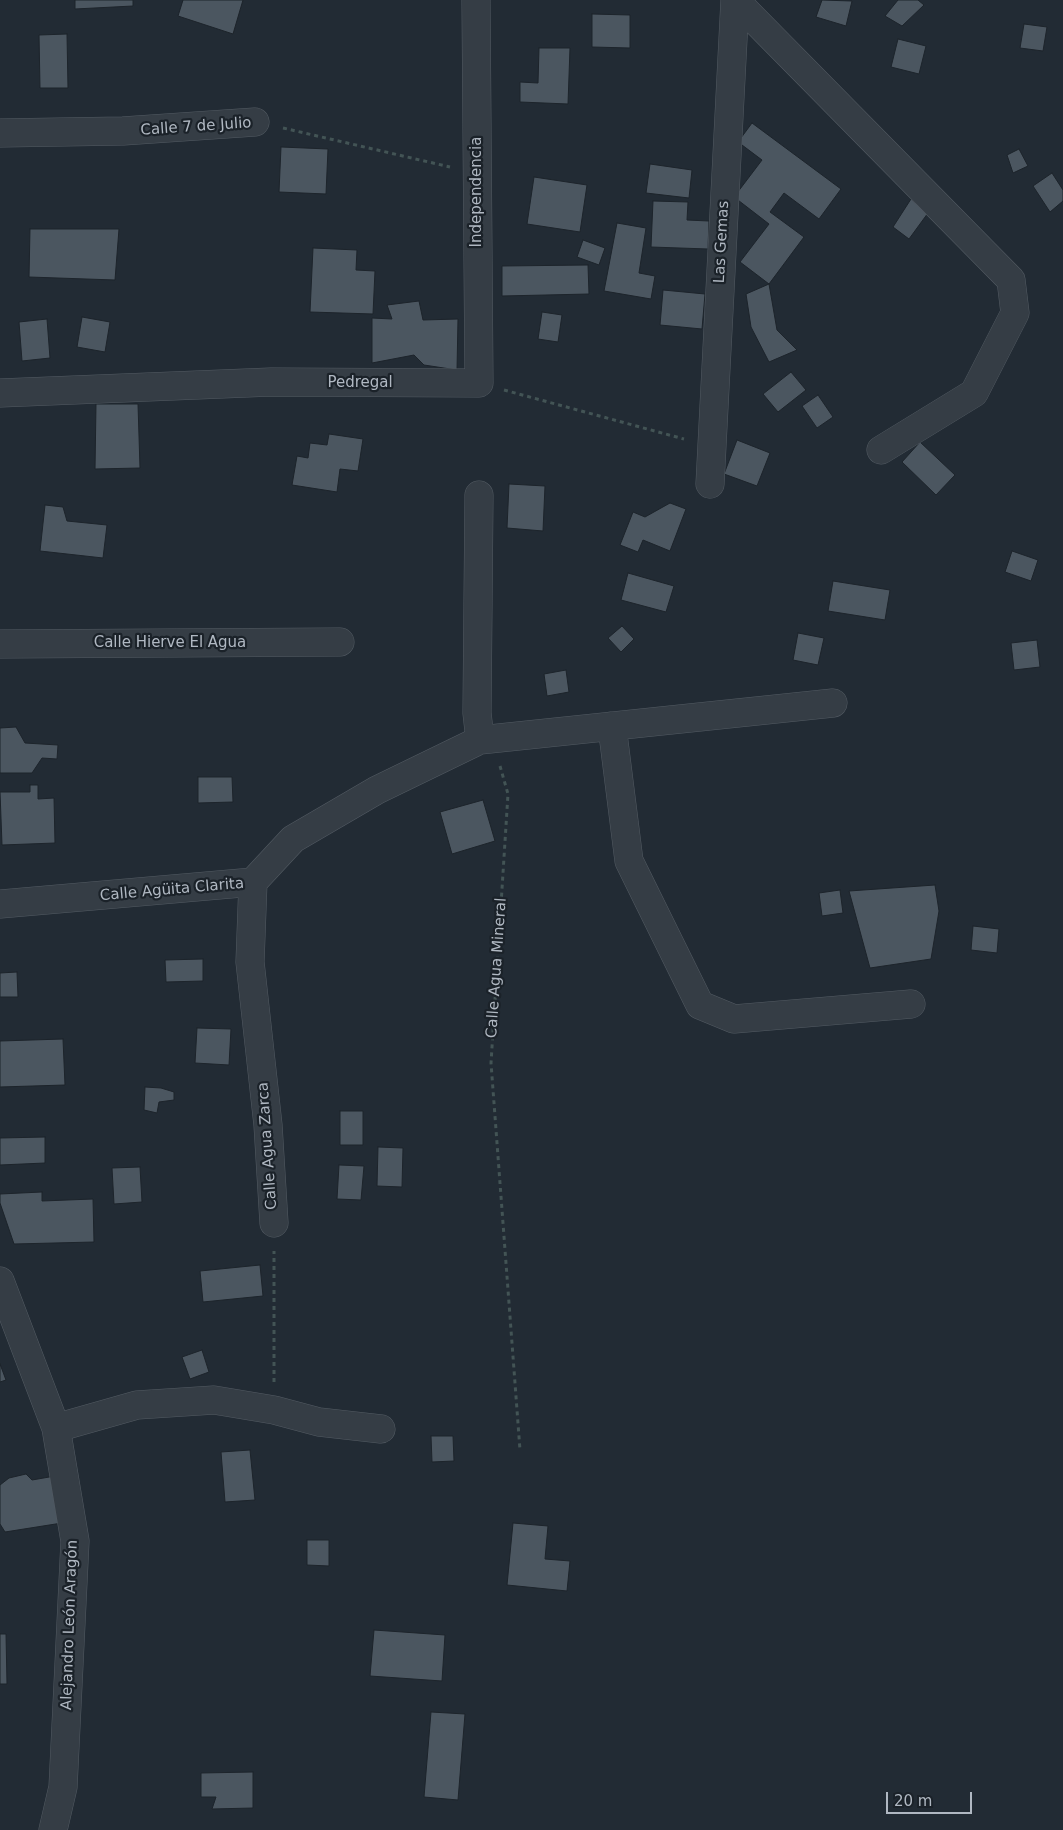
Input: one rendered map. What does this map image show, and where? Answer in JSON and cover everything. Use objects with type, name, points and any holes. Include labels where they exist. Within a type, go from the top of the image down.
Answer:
[{"type":"street","name":"Independencia","points":[[476,0],[479,384]]},
{"type":"street","name":"Las Gemas","points":[[710,484],[735,0]]},
{"type":"street","points":[[735,0],[1011,280],[1015,313],[974,393],[881,450]]},
{"type":"street","name":"Calle 7 de Julio","points":[[0,133],[123,132],[255,122]]},
{"type":"street","name":"Pedregal","points":[[0,393],[271,382],[479,384]]},
{"type":"street","points":[[479,495],[476,713],[480,740],[833,703]]},
{"type":"street","name":"Calle Hierve El Agua","points":[[0,644],[340,642]]},
{"type":"street","points":[[612,726],[629,861],[700,1005],[734,1019],[911,1004]]},
{"type":"street","name":"Calle Agüita Clarita","points":[[0,904],[253,882],[293,839],[378,790],[480,740]]},
{"type":"street","name":"Calle Agua Zarca","points":[[253,882],[250,962],[268,1125],[274,1223]]},
{"type":"street","name":"Alejandro León Aragón","points":[[0,1281],[56,1428],[75,1541],[63,1787],[53,1830]]},
{"type":"street","points":[[56,1428],[137,1405],[214,1400],[274,1410],[319,1422],[382,1430]]},
{"type":"path","name":"Calle 7 de Julio","points":[[255,122],[477,173]]},
{"type":"path","points":[[479,384],[711,446]]},
{"type":"path","name":"Calle Agua Mineral","points":[[480,740],[497,756],[508,794],[491,1063],[520,1450]]},
{"type":"path","name":"Calle Agua Zarca","points":[[274,1223],[274,1410]]},
{"type":"building","points":[[75,0],[133,0],[133,6],[75,9]]},
{"type":"building","points":[[183,0],[243,0],[233,34],[178,16]]},
{"type":"building","points":[[822,0],[852,1],[846,26],[816,17]]},
{"type":"building","points":[[898,0],[918,0],[924,5],[902,26],[885,16]]},
{"type":"building","points":[[592,14],[630,15],[630,48],[592,47]]},
{"type":"building","points":[[1024,24],[1047,27],[1043,51],[1020,48]]},
{"type":"building","points":[[67,34],[68,88],[40,88],[39,35]]},
{"type":"building","points":[[898,39],[926,46],[919,74],[891,67]]},
{"type":"building","points":[[539,48],[570,48],[568,104],[520,102],[520,82],[538,83]]},
{"type":"building","points":[[752,123],[841,189],[819,219],[784,193],[770,212],[804,237],[769,284],[740,262],[769,224],[734,197],[762,160],[738,142]]},
{"type":"building","points":[[281,147],[328,149],[326,194],[279,192]]},
{"type":"building","points":[[1019,149],[1028,166],[1013,173],[1007,155]]},
{"type":"building","points":[[650,164],[692,170],[689,198],[646,193]]},
{"type":"building","points":[[1052,173],[1063,190],[1063,201],[1050,212],[1033,186]]},
{"type":"building","points":[[534,177],[587,185],[580,232],[527,224]]},
{"type":"building","points":[[911,199],[928,213],[909,239],[893,227]]},
{"type":"building","points":[[653,201],[688,202],[687,220],[709,221],[708,249],[651,247]]},
{"type":"building","points":[[617,223],[646,228],[639,273],[655,276],[651,299],[604,291]]},
{"type":"building","points":[[30,229],[119,229],[115,280],[29,277]]},
{"type":"building","points":[[583,240],[605,248],[599,265],[577,257]]},
{"type":"building","points":[[313,248],[357,250],[356,270],[375,271],[373,314],[310,312]]},
{"type":"building","points":[[588,265],[589,294],[502,296],[502,266]]},
{"type":"building","points":[[769,284],[777,330],[797,350],[769,362],[751,327],[746,294]]},
{"type":"building","points":[[663,290],[705,294],[702,329],[660,325]]},
{"type":"building","points":[[419,301],[423,320],[458,319],[457,370],[424,365],[414,355],[372,363],[372,318],[392,319],[387,305]]},
{"type":"building","points":[[542,312],[562,315],[558,342],[538,339]]},
{"type":"building","points":[[82,317],[110,322],[105,352],[77,347]]},
{"type":"building","points":[[47,319],[50,358],[22,361],[19,322]]},
{"type":"building","points":[[791,372],[806,390],[778,412],[763,394]]},
{"type":"building","points":[[818,395],[833,417],[817,428],[802,406]]},
{"type":"building","points":[[96,404],[138,404],[140,468],[95,469]]},
{"type":"building","points":[[329,434],[363,439],[358,471],[340,469],[337,492],[292,485],[297,456],[308,458],[310,443],[327,445]]},
{"type":"building","points":[[737,440],[770,453],[757,486],[724,474]]},
{"type":"building","points":[[920,442],[955,475],[936,495],[902,462]]},
{"type":"building","points":[[509,484],[545,486],[543,531],[507,528]]},
{"type":"building","points":[[670,503],[686,509],[670,551],[643,540],[638,552],[620,545],[633,512],[645,517]]},
{"type":"building","points":[[45,505],[63,507],[67,521],[107,525],[103,558],[40,551]]},
{"type":"building","points":[[1012,551],[1038,560],[1031,581],[1005,572]]},
{"type":"building","points":[[628,573],[674,586],[666,612],[621,600]]},
{"type":"building","points":[[833,581],[890,590],[885,620],[828,611]]},
{"type":"building","points":[[622,626],[634,639],[621,652],[608,638]]},
{"type":"building","points":[[798,633],[824,638],[818,665],[793,660]]},
{"type":"building","points":[[1037,640],[1040,667],[1014,670],[1011,643]]},
{"type":"building","points":[[566,670],[569,692],[547,696],[544,674]]},
{"type":"building","points":[[16,727],[25,743],[58,745],[57,759],[42,758],[32,773],[0,773],[0,728]]},
{"type":"building","points":[[198,777],[232,777],[233,802],[198,803]]},
{"type":"building","points":[[30,785],[38,785],[38,799],[54,798],[55,843],[2,845],[0,792],[30,792]]},
{"type":"building","points":[[483,800],[495,841],[452,854],[440,812]]},
{"type":"building","points":[[935,885],[939,911],[931,959],[870,968],[849,891]]},
{"type":"building","points":[[840,890],[843,913],[822,916],[819,893]]},
{"type":"building","points":[[973,926],[999,929],[997,953],[971,950]]},
{"type":"building","points":[[203,959],[203,981],[166,982],[165,960]]},
{"type":"building","points":[[17,972],[18,997],[0,997],[0,973]]},
{"type":"building","points":[[197,1028],[231,1029],[229,1065],[195,1063]]},
{"type":"building","points":[[63,1039],[65,1085],[0,1087],[0,1041]]},
{"type":"building","points":[[145,1087],[161,1088],[174,1092],[174,1100],[159,1102],[157,1113],[144,1110]]},
{"type":"building","points":[[340,1111],[363,1111],[363,1145],[340,1145]]},
{"type":"building","points":[[45,1137],[45,1163],[0,1165],[0,1138]]},
{"type":"building","points":[[378,1147],[403,1148],[402,1187],[377,1186]]},
{"type":"building","points":[[339,1165],[364,1166],[361,1200],[337,1199]]},
{"type":"building","points":[[140,1167],[142,1202],[114,1204],[112,1168]]},
{"type":"building","points":[[42,1192],[42,1201],[93,1199],[94,1242],[14,1244],[0,1203],[0,1194]]},
{"type":"building","points":[[260,1265],[263,1296],[203,1302],[200,1271]]},
{"type":"building","points":[[202,1350],[209,1372],[190,1379],[182,1357]]},
{"type":"building","points":[[0,1364],[6,1380],[0,1382]]},
{"type":"building","points":[[431,1436],[453,1436],[454,1461],[432,1462]]},
{"type":"building","points":[[250,1450],[255,1500],[225,1502],[221,1452]]},
{"type":"building","points":[[26,1474],[32,1480],[55,1476],[62,1523],[5,1532],[0,1524],[0,1485],[9,1478]]},
{"type":"building","points":[[513,1523],[548,1526],[545,1559],[570,1561],[567,1591],[507,1585]]},
{"type":"building","points":[[307,1540],[329,1540],[329,1566],[307,1565]]},
{"type":"building","points":[[374,1630],[445,1635],[442,1681],[370,1676]]},
{"type":"building","points":[[0,1634],[6,1634],[7,1684],[0,1684]]},
{"type":"building","points":[[431,1712],[465,1714],[458,1800],[424,1797]]},
{"type":"building","points":[[253,1772],[253,1808],[212,1809],[216,1797],[201,1797],[201,1773]]}]
